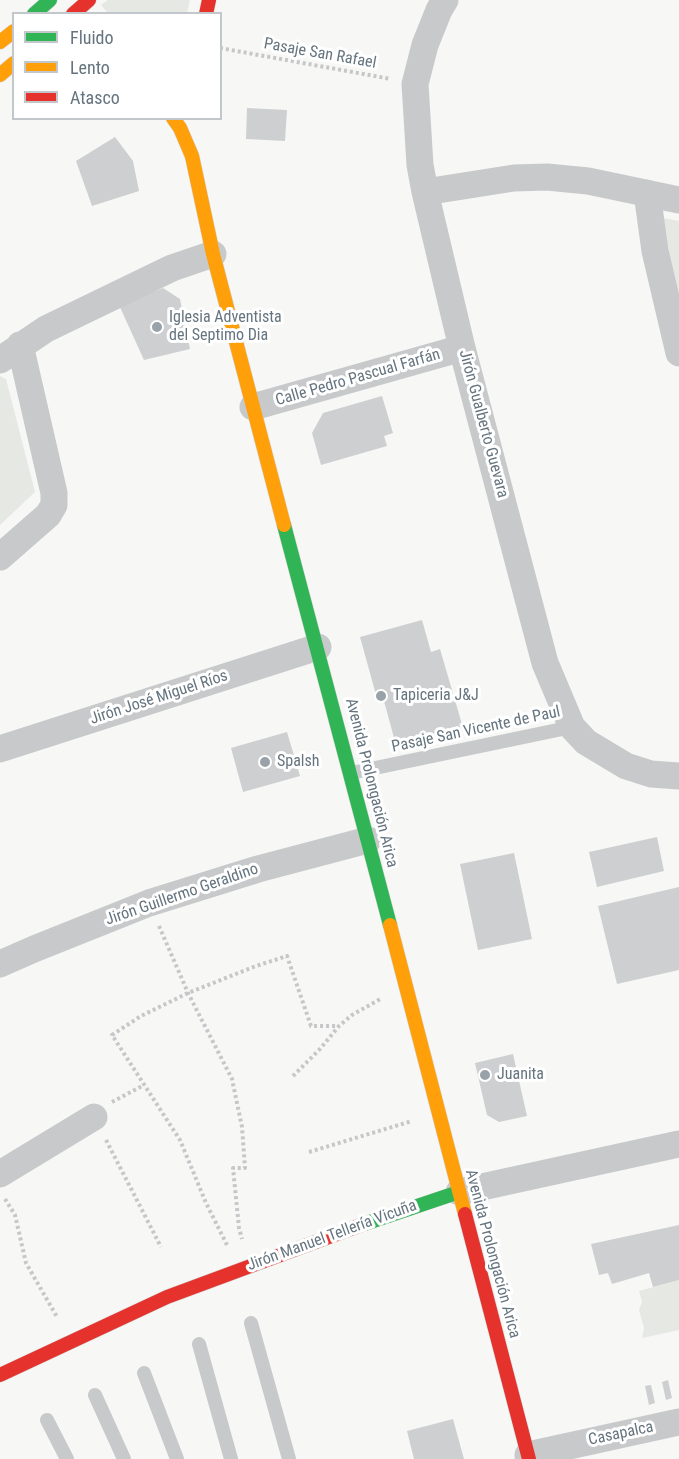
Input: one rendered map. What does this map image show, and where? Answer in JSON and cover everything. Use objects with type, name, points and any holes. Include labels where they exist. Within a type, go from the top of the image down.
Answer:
[{"type":"street","points":[[22,0],[31,12]]},
{"type":"street","points":[[35,12],[50,0]]},
{"type":"street","name":"Jirón Gualberto Guevara","points":[[445,0],[425,45],[415,84],[417,135],[425,192],[462,348],[545,663],[572,726],[586,742],[626,766],[651,774],[679,776]]},
{"type":"street","points":[[0,42],[12,33]]},
{"type":"street","points":[[0,75],[12,65]]},
{"type":"street","name":"Avenida Prolongación Arica","points":[[174,120],[192,156],[213,254],[529,1457]]},
{"type":"street","points":[[191,120],[192,156]]},
{"type":"street","points":[[425,192],[514,178],[547,177],[588,181],[679,200]]},
{"type":"street","points":[[647,193],[655,251],[679,353]]},
{"type":"street","points":[[0,557],[48,515],[54,505],[54,493],[10,353],[46,329],[172,268],[213,254]]},
{"type":"street","name":"Calle Pedro Pascual Farfán","points":[[253,407],[462,348]]},
{"type":"street","name":"Jirón José Miguel Ríos","points":[[0,749],[318,647]]},
{"type":"street","name":"Jirón Guillermo Geraldino","points":[[0,964],[34,948],[149,903],[258,869],[368,840]]},
{"type":"street","points":[[0,1174],[94,1117]]},
{"type":"street","name":"Jirón Manuel Tellería Vicuña","points":[[0,1375],[168,1297],[245,1267],[459,1192],[679,1144]]},
{"type":"street","name":"Casapalca","points":[[529,1457],[679,1422]]},
{"type":"lane","name":"Pasaje San Vicente de Paul","points":[[351,773],[572,726]]},
{"type":"lane","points":[[251,1323],[289,1459]]},
{"type":"lane","points":[[199,1344],[231,1459]]},
{"type":"lane","points":[[144,1373],[177,1459]]},
{"type":"lane","points":[[95,1395],[124,1459]]},
{"type":"lane","points":[[47,1419],[67,1459]]},
{"type":"path","name":"Pasaje San Rafael","points":[[222,48],[415,84]]},
{"type":"path","points":[[149,903],[188,993],[232,1079],[242,1127],[245,1168],[232,1168],[245,1267]]},
{"type":"path","points":[[245,1267],[206,1203],[180,1140],[112,1035],[141,1016],[188,993],[287,956],[310,1026],[339,1026]]},
{"type":"path","points":[[293,1076],[352,1015],[406,985]]},
{"type":"path","points":[[309,1152],[438,1113]]},
{"type":"path","points":[[94,1117],[161,1247]]},
{"type":"path","points":[[0,1190],[15,1215],[26,1263],[70,1342]]},
{"type":"shaded area","points":[[108,0],[190,0],[187,12],[107,12],[101,5]]},
{"type":"shaded area","points":[[658,217],[679,221],[679,304]]},
{"type":"shaded area","points":[[0,376],[6,379],[35,492],[0,525]]},
{"type":"shaded area","points":[[679,1280],[679,1330],[642,1338],[644,1328],[639,1310],[642,1302],[639,1291]]},
{"type":"building","points":[[247,108],[287,110],[285,141],[246,139]]},
{"type":"building","points":[[115,137],[133,161],[139,191],[92,206],[76,161]]},
{"type":"building","name":"Iglesia Adventista del Septimo Dia","points":[[163,288],[180,299],[190,349],[144,360],[119,305]]},
{"type":"building","points":[[382,396],[393,433],[384,436],[387,446],[321,465],[312,433],[323,413]]},
{"type":"building","points":[[422,620],[431,652],[440,649],[464,731],[397,749],[384,701],[378,702],[360,637]]},
{"type":"building","name":"Spalsh","points":[[287,732],[300,776],[243,792],[231,748]]},
{"type":"building","points":[[657,837],[664,871],[597,887],[589,852]]},
{"type":"building","points":[[514,853],[532,939],[478,950],[460,864]]},
{"type":"building","points":[[679,887],[679,970],[617,984],[598,906]]},
{"type":"building","points":[[513,1054],[527,1116],[499,1122],[487,1115],[475,1063]]},
{"type":"building","points":[[679,1225],[679,1280],[653,1287],[649,1273],[612,1284],[608,1273],[599,1275],[591,1244]]},
{"type":"building","points":[[668,1380],[672,1398],[666,1400],[662,1382]]},
{"type":"building","points":[[651,1385],[655,1403],[649,1405],[645,1386]]},
{"type":"building","points":[[453,1419],[464,1459],[414,1459],[407,1431]]},
{"type":"traffic: fast","points":[[36,12],[50,0]]},
{"type":"traffic: fast","points":[[284,525],[390,925]]},
{"type":"traffic: fast","points":[[364,1224],[459,1192]]},
{"type":"traffic: slow","points":[[0,42],[12,33]]},
{"type":"traffic: slow","points":[[0,75],[12,65]]},
{"type":"traffic: slow","points":[[174,120],[192,156],[213,254],[284,525]]},
{"type":"traffic: slow","points":[[390,925],[465,1214]]},
{"type":"traffic: jam","points":[[75,12],[89,0]]},
{"type":"traffic: jam","points":[[206,12],[209,0]]},
{"type":"traffic: jam","points":[[465,1214],[529,1459]]},
{"type":"traffic: jam","points":[[0,1375],[167,1297],[364,1224]]},
{"type":"place","name":"Iglesia Adventista del Septimo Dia","points":[[157,327]]},
{"type":"place","name":"Tapiceria J&J","points":[[381,696]]},
{"type":"place","name":"Spalsh","points":[[265,762]]},
{"type":"place","name":"Juanita","points":[[485,1075]]}]
